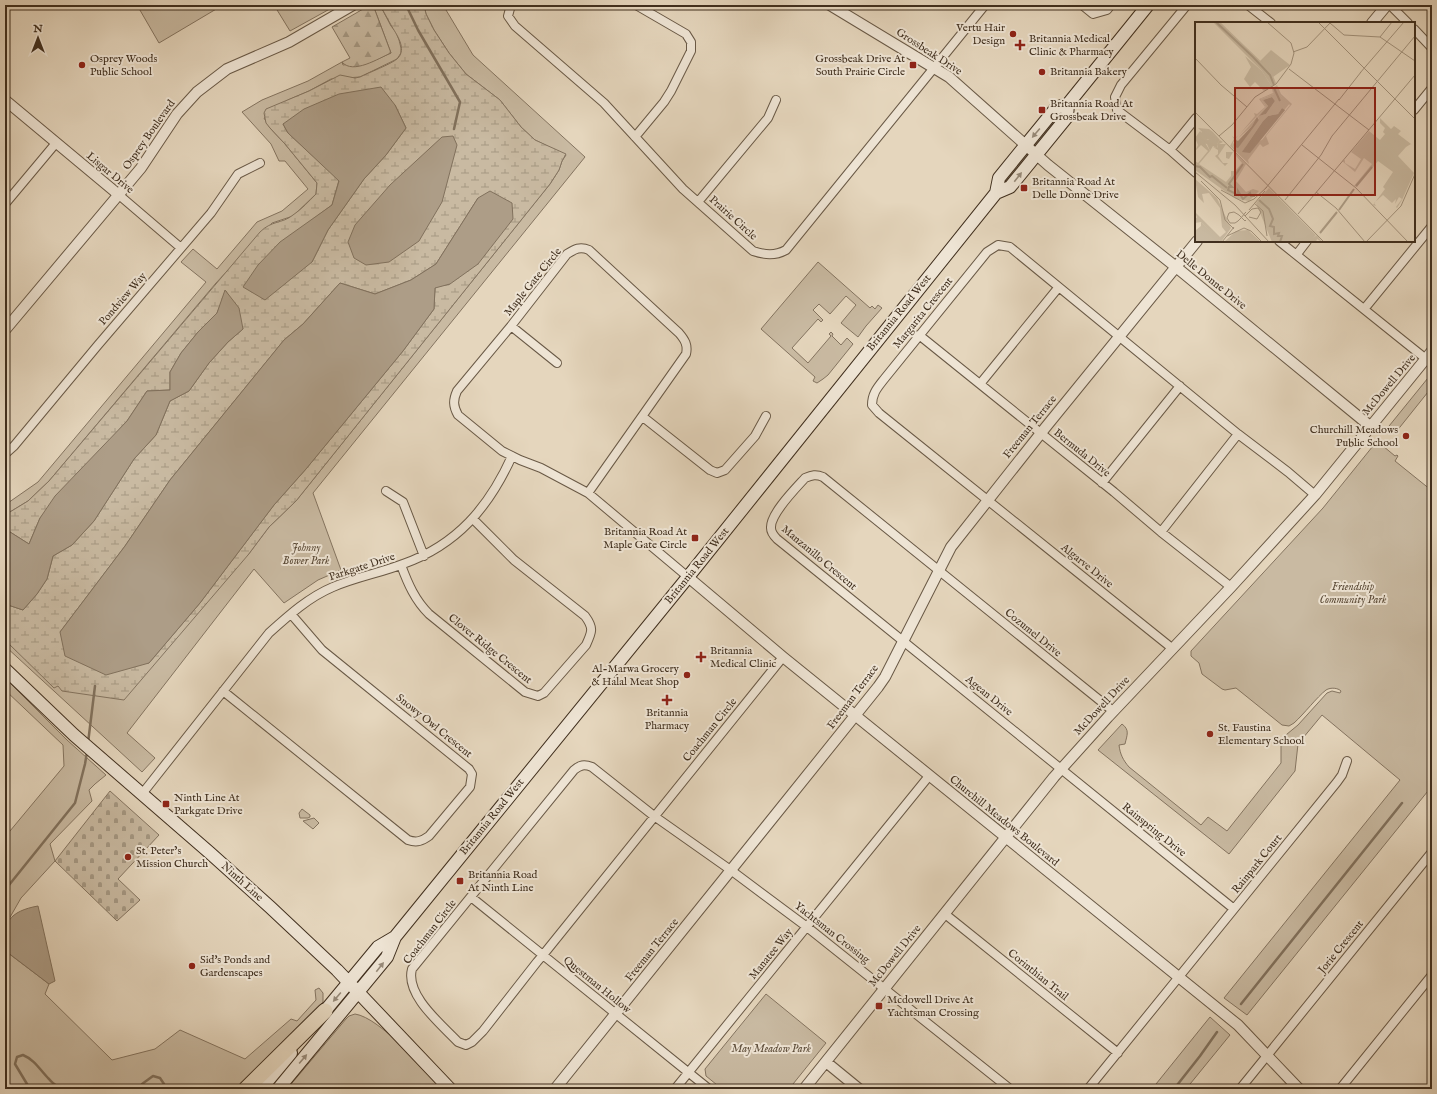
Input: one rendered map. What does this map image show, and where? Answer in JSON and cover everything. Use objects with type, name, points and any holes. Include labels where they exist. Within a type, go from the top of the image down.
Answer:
[{"type":"highway","points":[[246,1089],[325,1011]]},
{"type":"main road","name":"Britannia Road West","points":[[278,1089],[387,957],[395,937],[688,577],[996,193],[999,178],[1056,108],[1068,104],[1148,5]]},
{"type":"main road","name":"Britannia Road West","points":[[996,193],[1010,187],[1067,117],[1068,104]]},
{"type":"main road","name":"Ninth Line","points":[[5,669],[74,735],[222,863],[281,918],[349,983],[450,1089]]},
{"type":"main road","name":"Britannia Road West","points":[[261,1089],[378,947],[395,937]]},
{"type":"street","name":"Osprey Boulevard","points":[[5,330],[119,195],[150,156],[182,107],[203,86],[228,69],[286,44],[353,5]]},
{"type":"street","name":"Prairie Circle","points":[[511,5],[508,16],[515,26],[604,103],[683,189],[753,251],[767,255],[780,253],[786,250],[985,5]]},
{"type":"street","points":[[635,137],[664,102],[691,52],[691,42],[686,34],[636,5]]},
{"type":"street","name":"Grossbeak Drive","points":[[830,5],[935,68],[959,86],[1036,155]]},
{"type":"street","points":[[1082,5],[1093,14],[1107,10],[1111,5]]},
{"type":"street","points":[[1187,5],[1122,85],[1115,97],[1117,110],[1170,150],[1195,172]]},
{"type":"street","points":[[1248,5],[1270,22]]},
{"type":"street","points":[[1373,22],[1387,5]]},
{"type":"street","points":[[1390,5],[1407,22]]},
{"type":"street","points":[[1415,30],[1432,48]]},
{"type":"street","points":[[1415,109],[1432,88]]},
{"type":"street","name":"Lisgar Drive","points":[[5,100],[181,248]]},
{"type":"street","points":[[698,202],[768,118],[776,100]]},
{"type":"street","points":[[1170,150],[1195,119]]},
{"type":"street","points":[[5,204],[56,143]]},
{"type":"street","name":"Delle Donne Drive","points":[[1036,155],[1176,267],[1370,426]]},
{"type":"street","name":"Pondview Way","points":[[5,454],[14,446],[211,214],[238,174],[260,163]]},
{"type":"street","points":[[1365,308],[1432,226]]},
{"type":"street","name":"Freeman Terrace","points":[[555,1089],[856,716],[885,677],[951,547],[987,500],[1196,242]]},
{"type":"street","points":[[1280,242],[1365,308],[1429,355]]},
{"type":"street","points":[[1297,254],[1306,242]]},
{"type":"street","name":"Margarita Crescent","points":[[987,500],[879,413],[872,405],[874,392],[919,335],[988,252],[998,245],[1010,247],[1058,288],[1120,337]]},
{"type":"street","name":"Maple Gate Circle","points":[[588,493],[686,354],[688,348],[679,333],[589,250],[584,248],[575,249],[567,254],[511,326],[457,391],[454,398],[454,408],[458,415],[502,451],[541,468],[588,493],[688,577]]},
{"type":"street","points":[[980,384],[1058,288]]},
{"type":"street","points":[[511,326],[557,363]]},
{"type":"street","name":"Bermuda Drive","points":[[919,335],[1231,587]]},
{"type":"street","points":[[1120,337],[1315,495]]},
{"type":"street","name":"McDowell Drive","points":[[804,1089],[1061,769],[1113,711],[1231,587],[1315,495],[1429,355]]},
{"type":"street","points":[[1102,483],[1180,386]]},
{"type":"street","points":[[642,417],[710,470],[717,473],[725,470],[755,436],[766,416]]},
{"type":"street","points":[[1161,532],[1238,434]]},
{"type":"street","name":"Parkgate Drive","points":[[142,794],[270,633],[291,614],[316,595],[353,579],[401,565],[424,556],[452,539],[474,519],[488,500],[501,480],[512,456]]},
{"type":"street","name":"Manzanillo Crescent","points":[[904,642],[777,539],[772,534],[771,527],[774,515],[805,478],[812,475],[823,477],[938,571]]},
{"type":"street","points":[[386,490],[403,502],[424,556]]},
{"type":"street","name":"Algarve Drive","points":[[987,500],[1173,648]]},
{"type":"street","name":"Clover Ridge Crescent","points":[[401,565],[413,593],[421,606],[429,614],[525,692],[538,696],[544,693],[586,645],[592,628],[590,622],[585,616],[514,560],[474,519]]},
{"type":"street","name":"Cozumel Drive","points":[[938,571],[1113,711]]},
{"type":"street","name":"Churchill Meadows Boulevard","points":[[688,577],[929,776],[1238,1025],[1299,1089]]},
{"type":"street","name":"Snowy Owl Crescent","points":[[223,691],[408,840],[414,842],[429,836],[470,787],[472,774],[469,769],[322,650],[291,614]]},
{"type":"street","name":"Agean Drive","points":[[904,642],[1061,769]]},
{"type":"street","name":"Coachman Circle","points":[[654,816],[592,767],[586,764],[579,766],[574,770],[412,969],[410,976],[421,1003],[458,1042],[466,1046],[483,1031],[783,657]]},
{"type":"street","name":"Rainpark Court","points":[[1088,1089],[1340,778],[1347,761]]},
{"type":"street","name":"Rainspring Drive","points":[[1061,769],[1234,909]]},
{"type":"street","name":"Manatee Way","points":[[676,1089],[929,776]]},
{"type":"street","name":"Yachtsman Crossing","points":[[654,816],[732,871],[807,927],[1010,1089]]},
{"type":"street","name":"Jorie Crescent","points":[[1240,1089],[1432,852]]},
{"type":"street","name":"Questman Hollow","points":[[471,897],[709,1089]]},
{"type":"street","name":"Corinthian Trail","points":[[945,914],[1118,1053]]},
{"type":"street","points":[[1340,1089],[1432,975]]},
{"type":"street","points":[[826,1062],[860,1089]]},
{"type":"green space","points":[[137,5],[223,5],[159,43]]},
{"type":"green space","points":[[274,5],[337,5],[290,31]]},
{"type":"green space","points":[[370,5],[373,5],[391,53],[366,64],[353,67],[347,66],[342,62],[350,58],[332,27]]},
{"type":"green space","points":[[373,5],[380,5],[391,26],[396,32],[401,48],[401,53],[397,59],[360,77],[331,79],[288,100],[264,118],[270,128],[317,183],[316,194],[293,216],[272,223],[216,283],[49,481],[28,501],[5,515],[5,505],[38,482],[206,282],[181,262],[193,249],[217,269],[257,222],[282,211],[308,189],[285,161],[279,161],[271,144],[242,112],[262,100],[308,81],[342,62],[343,65],[373,61],[391,53]]},
{"type":"green space","points":[[380,5],[424,5],[426,14],[434,30],[449,53],[466,74],[500,100],[521,127],[535,140],[566,154],[559,170],[550,184],[296,501],[269,527],[248,555],[124,700],[62,691],[58,686],[54,688],[5,640],[5,604],[23,610],[37,594],[47,579],[53,556],[72,545],[94,521],[134,459],[156,435],[170,401],[189,391],[209,363],[228,342],[243,329],[226,291],[217,313],[198,332],[181,353],[170,372],[170,390],[147,391],[127,421],[40,518],[29,544],[10,532],[5,544],[5,515],[28,501],[49,481],[260,232],[264,228],[289,218],[316,194],[317,183],[266,123],[264,113],[266,109],[309,91],[340,75],[355,78],[360,77],[397,59],[401,51],[400,42]],"holes":[[[395,105],[406,128],[386,155],[364,179],[328,230],[312,262],[312,220],[332,205],[339,180],[288,133],[283,124]],[[478,198],[450,284],[435,287],[434,309],[403,351],[306,469],[274,505],[200,603],[149,663],[60,632],[125,546],[170,480],[284,340],[303,324],[340,283],[375,294],[411,280],[436,264]]]},
{"type":"green space","name":"Johnny Bower Park","points":[[424,5],[443,5],[473,55],[585,157],[313,493],[341,570],[318,580],[284,603],[254,569],[127,733],[155,758],[142,772],[5,646],[5,640],[16,651],[248,555],[269,527],[296,501],[550,184],[566,155],[535,140],[521,127],[500,100],[466,74],[449,53],[434,30],[426,14]]},
{"type":"green space","points":[[818,262],[870,308],[872,306],[875,309],[878,305],[882,308],[858,337],[841,323],[856,305],[846,296],[830,314],[819,304],[813,310],[823,320],[821,322],[818,319],[792,348],[808,363],[831,336],[829,334],[831,332],[833,334],[832,336],[841,345],[847,338],[853,344],[828,375],[817,383],[813,381],[815,377],[761,329]]},
{"type":"green space","points":[[1432,373],[1432,387],[1396,432],[1391,434],[1385,431]]},
{"type":"green space","name":"Friendship Community Park","points":[[1377,441],[1395,456],[1398,456],[1395,461],[1432,490],[1432,786],[1247,1015],[1224,998],[1400,780],[1322,715],[1298,744],[1295,771],[1229,854],[1098,750],[1122,724],[1126,728],[1127,735],[1125,744],[1119,745],[1119,748],[1122,757],[1129,767],[1201,825],[1208,817],[1227,831],[1281,763],[1281,739],[1298,725],[1327,693],[1332,691],[1340,693],[1341,691],[1334,688],[1326,690],[1294,723],[1289,726],[1282,725],[1236,688],[1225,690],[1222,689],[1202,674],[1199,663],[1191,656],[1191,651],[1323,508]]},
{"type":"green space","points":[[5,678],[67,740],[106,775],[89,790],[92,801],[50,844],[55,861],[21,898],[5,926],[5,837],[64,766],[63,745],[5,690]]},
{"type":"green space","points":[[110,791],[159,835],[118,879],[140,900],[117,921],[55,861]]},
{"type":"green space","points":[[302,809],[310,815],[310,817],[300,818],[299,813]]},
{"type":"green space","points":[[314,818],[319,823],[313,829],[303,821]]},
{"type":"green space","points":[[5,944],[8,953],[49,984],[45,994],[112,1060],[155,1049],[180,1030],[245,1059],[291,1019],[297,1021],[316,1000],[315,990],[319,988],[323,993],[323,1002],[238,1089],[5,1089]]},
{"type":"green space","name":"May Meadow Park","points":[[766,994],[826,1043],[789,1089],[722,1089],[706,1076],[705,1069]]},
{"type":"green space","points":[[355,1014],[377,1025],[389,1034],[443,1089],[287,1089],[346,1019]]},
{"type":"green space","points":[[1210,1017],[1230,1035],[1186,1089],[1152,1089]]},
{"type":"shaded area","points":[[381,87],[395,105],[406,128],[386,155],[364,179],[328,230],[312,262],[265,300],[243,287],[258,265],[280,242],[332,205],[339,181],[288,133],[283,124],[304,109],[339,94]]},
{"type":"shaded area","points":[[453,136],[457,145],[442,202],[419,241],[389,262],[366,265],[354,258],[348,242],[355,225],[390,185],[442,137]]},
{"type":"shaded area","points":[[490,191],[512,203],[513,219],[478,264],[450,284],[435,288],[434,309],[403,351],[306,469],[274,505],[200,603],[149,663],[106,675],[65,656],[60,632],[125,546],[170,480],[284,340],[303,324],[340,283],[375,294],[411,280],[436,264],[478,198]]},
{"type":"shaded area","points":[[225,290],[239,308],[243,329],[228,342],[209,363],[189,391],[170,401],[156,435],[134,459],[94,521],[72,545],[53,556],[47,579],[37,594],[23,610],[5,604],[5,544],[10,532],[29,544],[40,518],[55,496],[127,421],[147,391],[170,390],[170,372],[181,353],[198,332],[217,313]]},
{"type":"shaded area","points":[[38,906],[55,981],[49,984],[7,952],[5,942],[6,926],[9,920],[20,911]]},
{"type":"waterway","points":[[406,5],[418,30],[460,102],[454,129]]},
{"type":"waterway","points":[[88,743],[95,686]]},
{"type":"waterway","points":[[5,890],[75,803],[87,752]]},
{"type":"waterway","points":[[1241,1004],[1402,803]]},
{"type":"waterway","points":[[1174,1089],[1217,1032]]},
{"type":"waterway","points":[[30,1089],[15,1064],[17,1057],[23,1055],[34,1062],[52,1082],[61,1089]]},
{"type":"waterway","points":[[140,1089],[142,1084],[153,1076],[160,1078],[164,1084],[163,1089]]},
{"type":"waterway","points":[[5,1086],[10,1089]]},
{"type":"place","name":"Vertu Hair Design","points":[[1013,34]]},
{"type":"place","name":"Britannia Medical Clinic & Pharmacy","points":[[1020,45]]},
{"type":"place","name":"Osprey Woods Public School","points":[[82,65]]},
{"type":"place","name":"Grossbeak Drive At South Prairie Circle","points":[[913,65]]},
{"type":"place","name":"Britannia Bakery","points":[[1042,72]]},
{"type":"place","name":"Britannia Road At Grossbeak Drive","points":[[1042,110]]},
{"type":"place","name":"Britannia Road At Delle Donne Drive","points":[[1024,188]]},
{"type":"place","name":"Churchill Meadows Public School","points":[[1406,436]]},
{"type":"place","name":"Britannia Road At Maple Gate Circle","points":[[695,538]]},
{"type":"place","name":"Britannia Medical Clinic","points":[[701,657]]},
{"type":"place","name":"Al-Marwa Grocery & Halal Meat Shop","points":[[687,675]]},
{"type":"place","name":"Britannia Pharmacy","points":[[667,700]]},
{"type":"place","name":"St. Faustina Elementary School","points":[[1210,734]]},
{"type":"place","name":"Ninth Line At Parkgate Drive","points":[[166,804]]},
{"type":"place","name":"St. Peter’s Mission Church","points":[[128,857]]},
{"type":"place","name":"Britannia Road At Ninth Line","points":[[460,881]]},
{"type":"place","name":"Sid's Ponds and Gardenscapes","points":[[192,966]]},
{"type":"place","name":"Mcdowell Drive At Yachtsman Crossing","points":[[879,1006]]}]
